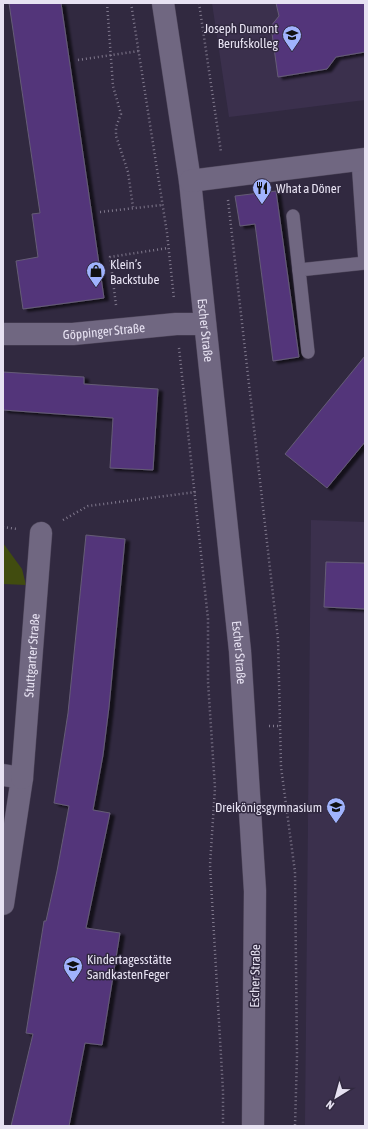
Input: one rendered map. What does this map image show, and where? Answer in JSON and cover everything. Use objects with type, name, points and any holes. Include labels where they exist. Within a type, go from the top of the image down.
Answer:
[{"type":"street","name":"Escher Straße","points":[[163,3],[190,181],[240,651],[255,891],[253,1126]]},
{"type":"street","points":[[190,181],[361,159]]},
{"type":"street","name":"Göppinger Straße","points":[[3,334],[73,334],[176,324],[205,324]]},
{"type":"street","name":"Stuttgarter Straße","points":[[3,904],[12,776],[41,533]]},
{"type":"lane","points":[[299,270],[365,264],[361,159]]},
{"type":"lane","points":[[293,216],[308,352]]},
{"type":"path","points":[[107,3],[113,86],[121,114],[116,127],[116,136],[128,172],[133,208]]},
{"type":"path","points":[[132,3],[168,248],[196,492],[208,619],[208,682],[215,788],[210,865],[223,1083],[223,1126]]},
{"type":"path","points":[[199,3],[225,177],[278,639],[282,767],[295,872],[297,1056],[295,1126]]},
{"type":"path","points":[[78,60],[139,51]]},
{"type":"path","points":[[100,212],[162,205]]},
{"type":"path","points":[[121,329],[110,257],[168,248]]},
{"type":"path","points":[[41,533],[88,506],[196,492]]},
{"type":"shaded area","name":"Joseph Dumont Berufskolleg","points":[[212,3],[365,3],[365,100],[229,117]]},
{"type":"shaded area","name":"Dreikönigsgymnasium","points":[[311,520],[365,522],[365,1126],[305,1126]]},
{"type":"green space","points":[[3,543],[22,569],[26,585],[3,584]]},
{"type":"building","points":[[9,3],[61,3],[104,298],[23,309],[16,261],[38,257],[32,214],[40,213]]},
{"type":"building","points":[[276,3],[365,3],[365,52],[336,57],[327,69],[278,77],[271,26],[279,16]]},
{"type":"building","points":[[276,191],[299,357],[273,361],[255,224],[240,226],[235,196]]},
{"type":"building","points":[[365,356],[365,442],[327,488],[285,454]]},
{"type":"building","points":[[3,372],[84,377],[84,384],[158,389],[153,470],[110,468],[113,418],[3,410]]},
{"type":"building","points":[[86,535],[125,539],[109,707],[103,755],[93,810],[110,813],[86,928],[120,933],[102,1045],[85,1043],[69,1126],[11,1126],[33,1034],[26,1033],[44,921],[46,921],[57,871],[69,806],[54,803],[68,713]]},
{"type":"building","points":[[326,562],[365,563],[365,609],[324,607]]},
{"type":"place","name":"Joseph Dumont Berufskolleg","points":[[292,52]]},
{"type":"place","name":"What a Döner","points":[[262,205]]},
{"type":"place","name":"Klein’s Backstube","points":[[96,288]]},
{"type":"place","name":"Dreikönigsgymnasium","points":[[336,824]]},
{"type":"place","name":"Kindertagesstätte SandkastenFeger","points":[[73,983]]}]
